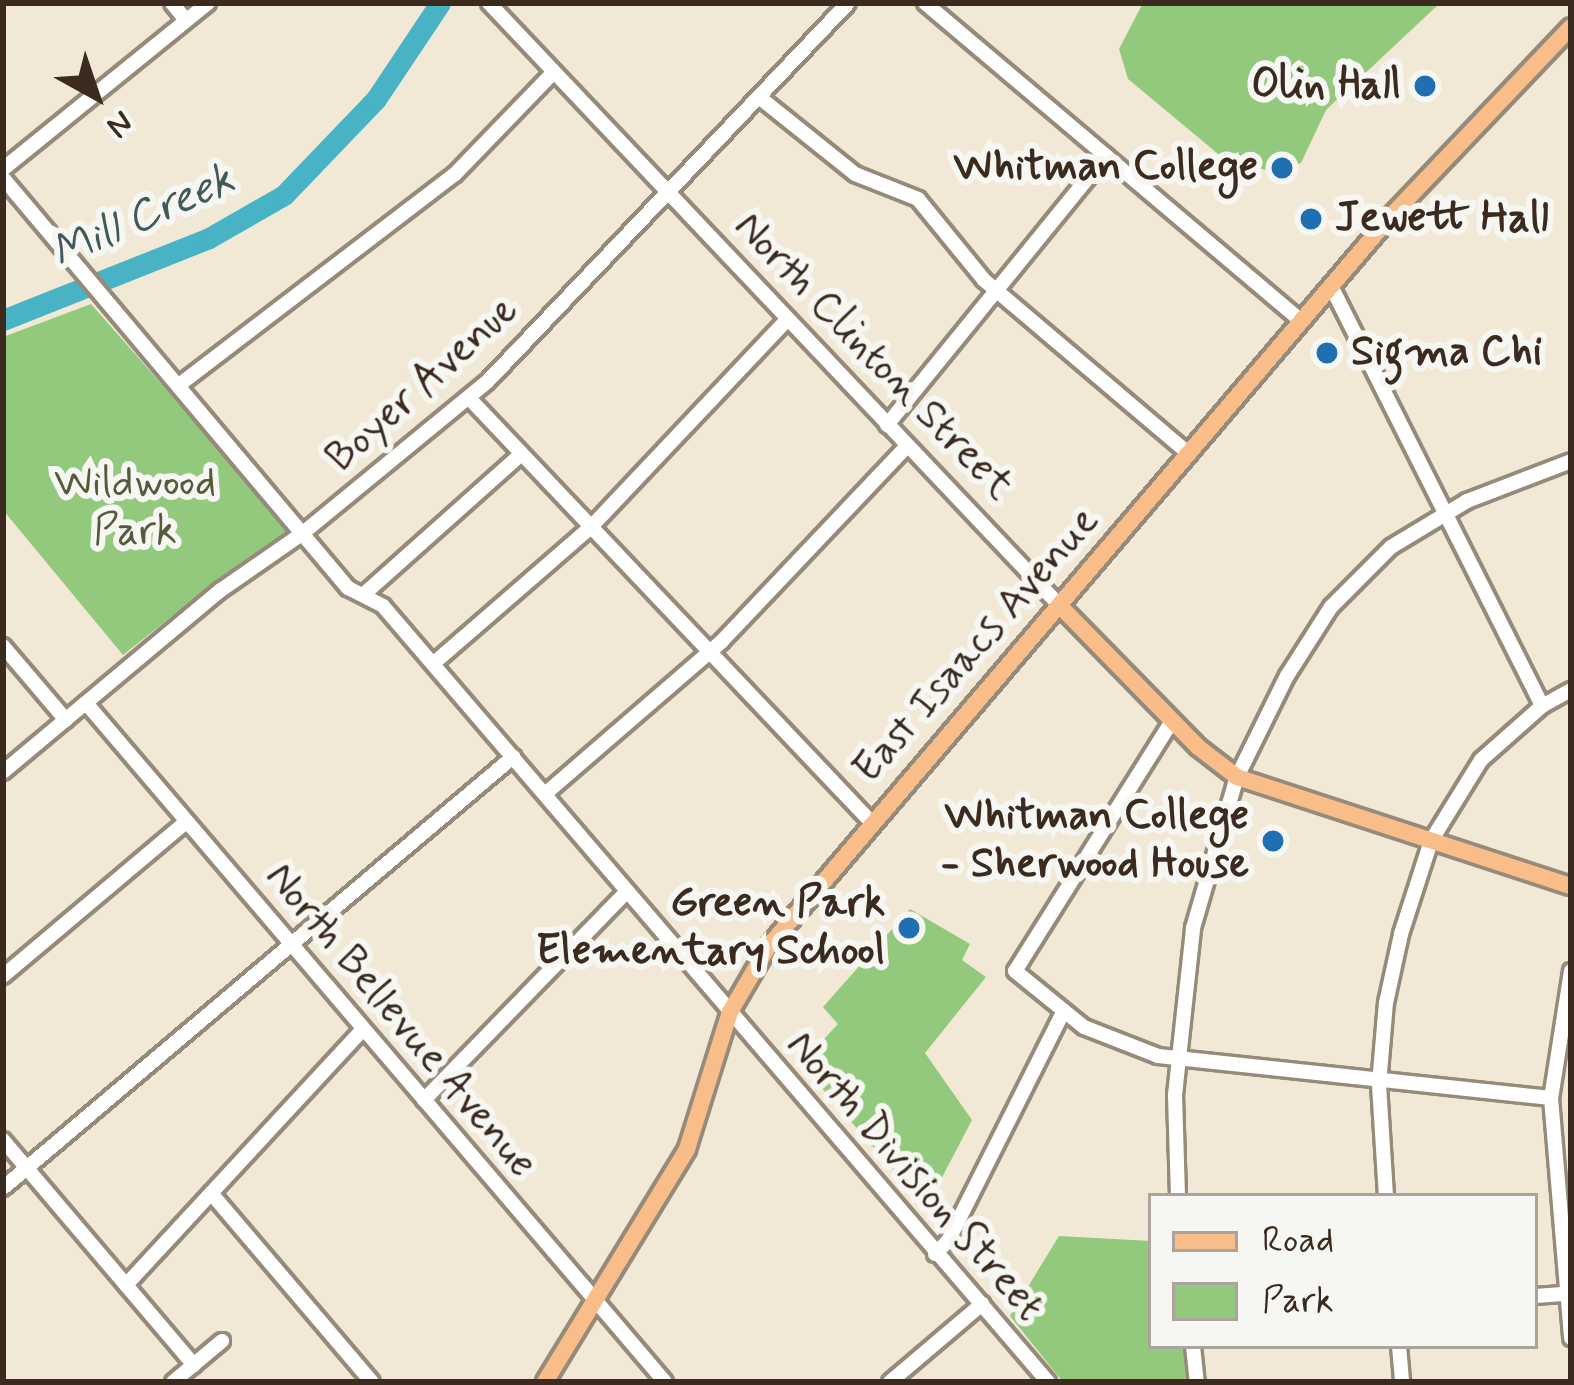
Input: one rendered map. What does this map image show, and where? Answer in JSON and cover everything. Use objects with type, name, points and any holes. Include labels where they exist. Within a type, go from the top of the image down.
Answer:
[{"type":"main road","name":"East Isaacs Avenue","points":[[545,1382],[687,1149],[730,1012],[768,947],[1331,286],[1571,27]]},
{"type":"main road","name":"North Clinton Street","points":[[1059,604],[1172,721],[1237,777],[1571,886]]},
{"type":"street","points":[[172,3],[186,20]]},
{"type":"street","points":[[3,169],[208,3]]},
{"type":"street","name":"North Clinton Street","points":[[489,3],[1059,604]]},
{"type":"street","name":"Boyer Avenue","points":[[3,772],[233,581],[303,533],[469,398],[848,3]]},
{"type":"street","points":[[925,3],[1301,321]]},
{"type":"street","points":[[178,385],[455,174],[554,73]]},
{"type":"street","points":[[759,97],[855,174],[918,199],[971,267],[1188,454]]},
{"type":"street","points":[[887,425],[1106,156]]},
{"type":"street","name":"North Division Street","points":[[3,178],[348,588],[383,606],[434,663],[1048,1382]]},
{"type":"street","points":[[1331,286],[1542,706]]},
{"type":"street","points":[[434,663],[591,527],[786,321]]},
{"type":"street","points":[[469,398],[872,823]]},
{"type":"street","points":[[545,794],[710,652],[907,446]]},
{"type":"street","points":[[362,595],[521,454]]},
{"type":"street","points":[[1178,1193],[1178,1060],[1192,928],[1237,777],[1300,652],[1331,607],[1391,547],[1446,511],[1571,460]]},
{"type":"street","points":[[3,646],[66,720]]},
{"type":"street","points":[[1386,1193],[1379,1084],[1391,971],[1431,842],[1481,760],[1542,706],[1571,690]]},
{"type":"street","name":"North Bellevue Avenue","points":[[86,703],[664,1382]]},
{"type":"street","points":[[1172,721],[1015,971],[1062,1014],[1110,1040],[1178,1060],[1551,1098]]},
{"type":"street","points":[[3,1188],[513,757]]},
{"type":"street","points":[[3,976],[186,822]]},
{"type":"street","points":[[424,1100],[627,891]]},
{"type":"street","points":[[1571,971],[1551,1098],[1571,1338]]},
{"type":"street","points":[[935,1254],[948,1241],[1062,1014]]},
{"type":"street","points":[[126,1286],[363,1029]]},
{"type":"street","points":[[3,1140],[194,1365]]},
{"type":"street","points":[[211,1193],[373,1382]]},
{"type":"street","points":[[1538,1296],[1566,1294]]},
{"type":"street","points":[[890,1382],[982,1304]]},
{"type":"street","points":[[173,1382],[222,1341]]},
{"type":"street","points":[[1193,1349],[1197,1382]]},
{"type":"street","points":[[1399,1349],[1402,1382]]},
{"type":"green space","points":[[1143,3],[1440,3],[1326,110],[1301,163],[1270,171],[1223,158],[1128,79],[1119,49]]},
{"type":"green space","name":"Wildwood Park","points":[[91,304],[292,532],[224,575],[123,655],[3,510],[3,337]]},
{"type":"green space","points":[[910,909],[970,944],[962,960],[986,977],[925,1053],[972,1120],[926,1208],[801,1064],[838,1024],[823,1007]]},
{"type":"green space","points":[[1059,1236],[1148,1241],[1148,1349],[1194,1349],[1197,1382],[1063,1382],[1010,1316]]},
{"type":"waterway","name":"Mill Creek","points":[[3,320],[209,238],[284,195],[376,99],[440,3]]},
{"type":"place","name":"Olin Hall","points":[[1425,86]]},
{"type":"place","name":"Whitman College","points":[[1282,168]]},
{"type":"place","name":"Jewett Hall","points":[[1311,219]]},
{"type":"place","name":"Sigma Chi","points":[[1327,353]]},
{"type":"place","name":"Whitman College - Sherwood House","points":[[1273,841]]},
{"type":"place","name":"Green Park Elementary School","points":[[909,928]]}]
